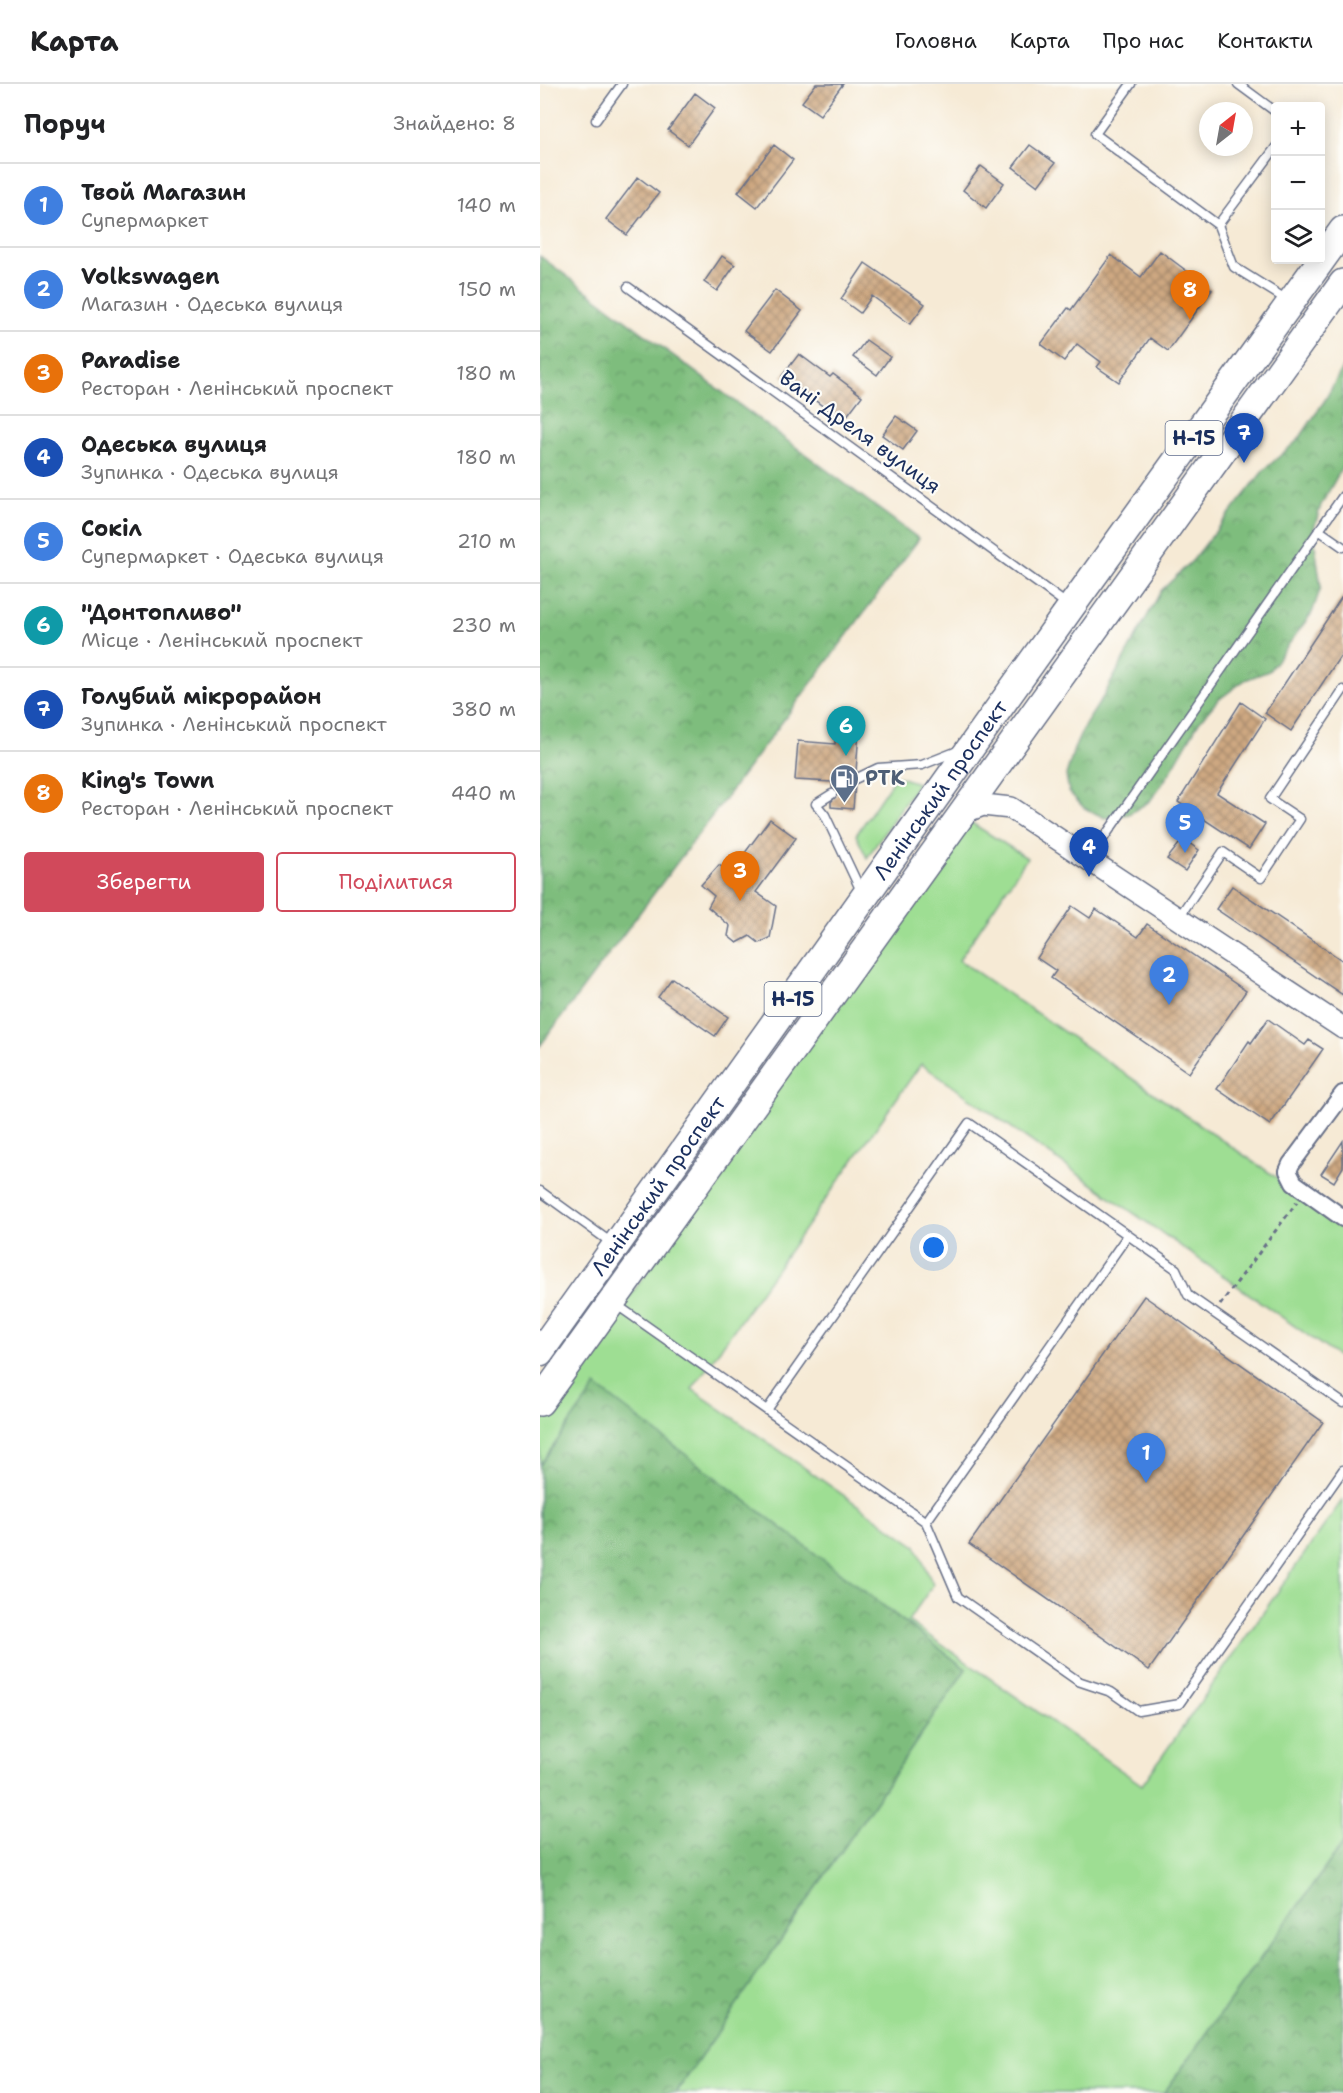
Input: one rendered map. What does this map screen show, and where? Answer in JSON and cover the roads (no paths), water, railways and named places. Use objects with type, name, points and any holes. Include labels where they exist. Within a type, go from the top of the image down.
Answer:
[{"type":"main road","name":"Ленінський проспект","points":[[540,1352],[600,1293],[616,1246],[1071,607],[1343,230]]},
{"type":"main road","name":"Ленінський проспект","points":[[540,1402],[600,1293],[962,813],[1343,283]]},
{"type":"main road","points":[[1046,645],[1071,662]]},
{"type":"street","points":[[1002,758],[999,777],[1011,808]]},
{"type":"street","points":[[962,813],[983,805],[1011,808],[1179,917],[1343,1028]]},
{"type":"street","points":[[1343,1094],[1290,1164],[1288,1171],[1289,1178],[1343,1218]]},
{"type":"lane","points":[[596,120],[622,84]]},
{"type":"lane","points":[[1131,84],[1095,134],[1218,225],[1234,267],[1291,302]]},
{"type":"lane","points":[[1238,84],[1271,109]]},
{"type":"lane","points":[[1218,225],[1271,152]]},
{"type":"lane","name":"Вані Дреля вулиця","points":[[628,287],[1071,607]]},
{"type":"lane","points":[[1089,859],[1343,496]]},
{"type":"lane","points":[[1320,531],[1343,547]]},
{"type":"lane","points":[[1179,917],[1223,852],[1261,878],[1299,819],[1270,799],[1343,690]]},
{"type":"lane","points":[[855,779],[878,768],[922,765],[976,742]]},
{"type":"lane","points":[[832,794],[816,804],[825,815],[865,898]]},
{"type":"lane","points":[[767,1410],[969,1123],[1176,1269],[1188,1295],[1343,1403]]},
{"type":"lane","points":[[540,1191],[616,1246]]},
{"type":"lane","points":[[926,1522],[1128,1235]]},
{"type":"lane","points":[[600,1293],[926,1522],[958,1598],[1078,1682],[1111,1692],[1138,1711],[1179,1704],[1343,1470]]},
{"type":"place","name":"King's Town","points":[[1190,320]]},
{"type":"place","name":"Голубий мікрорайон","points":[[1244,463]]},
{"type":"place","name":"\"Донтопливо\"","points":[[846,756]]},
{"type":"place","name":"РТК","points":[[844,804]]},
{"type":"place","name":"Сокіл","points":[[1185,853]]},
{"type":"place","name":"Одеська вулиця","points":[[1089,877]]},
{"type":"place","name":"Paradise","points":[[740,901]]},
{"type":"place","name":"Volkswagen","points":[[1169,1005]]},
{"type":"place","name":"Твой Магазин","points":[[1146,1483]]}]
